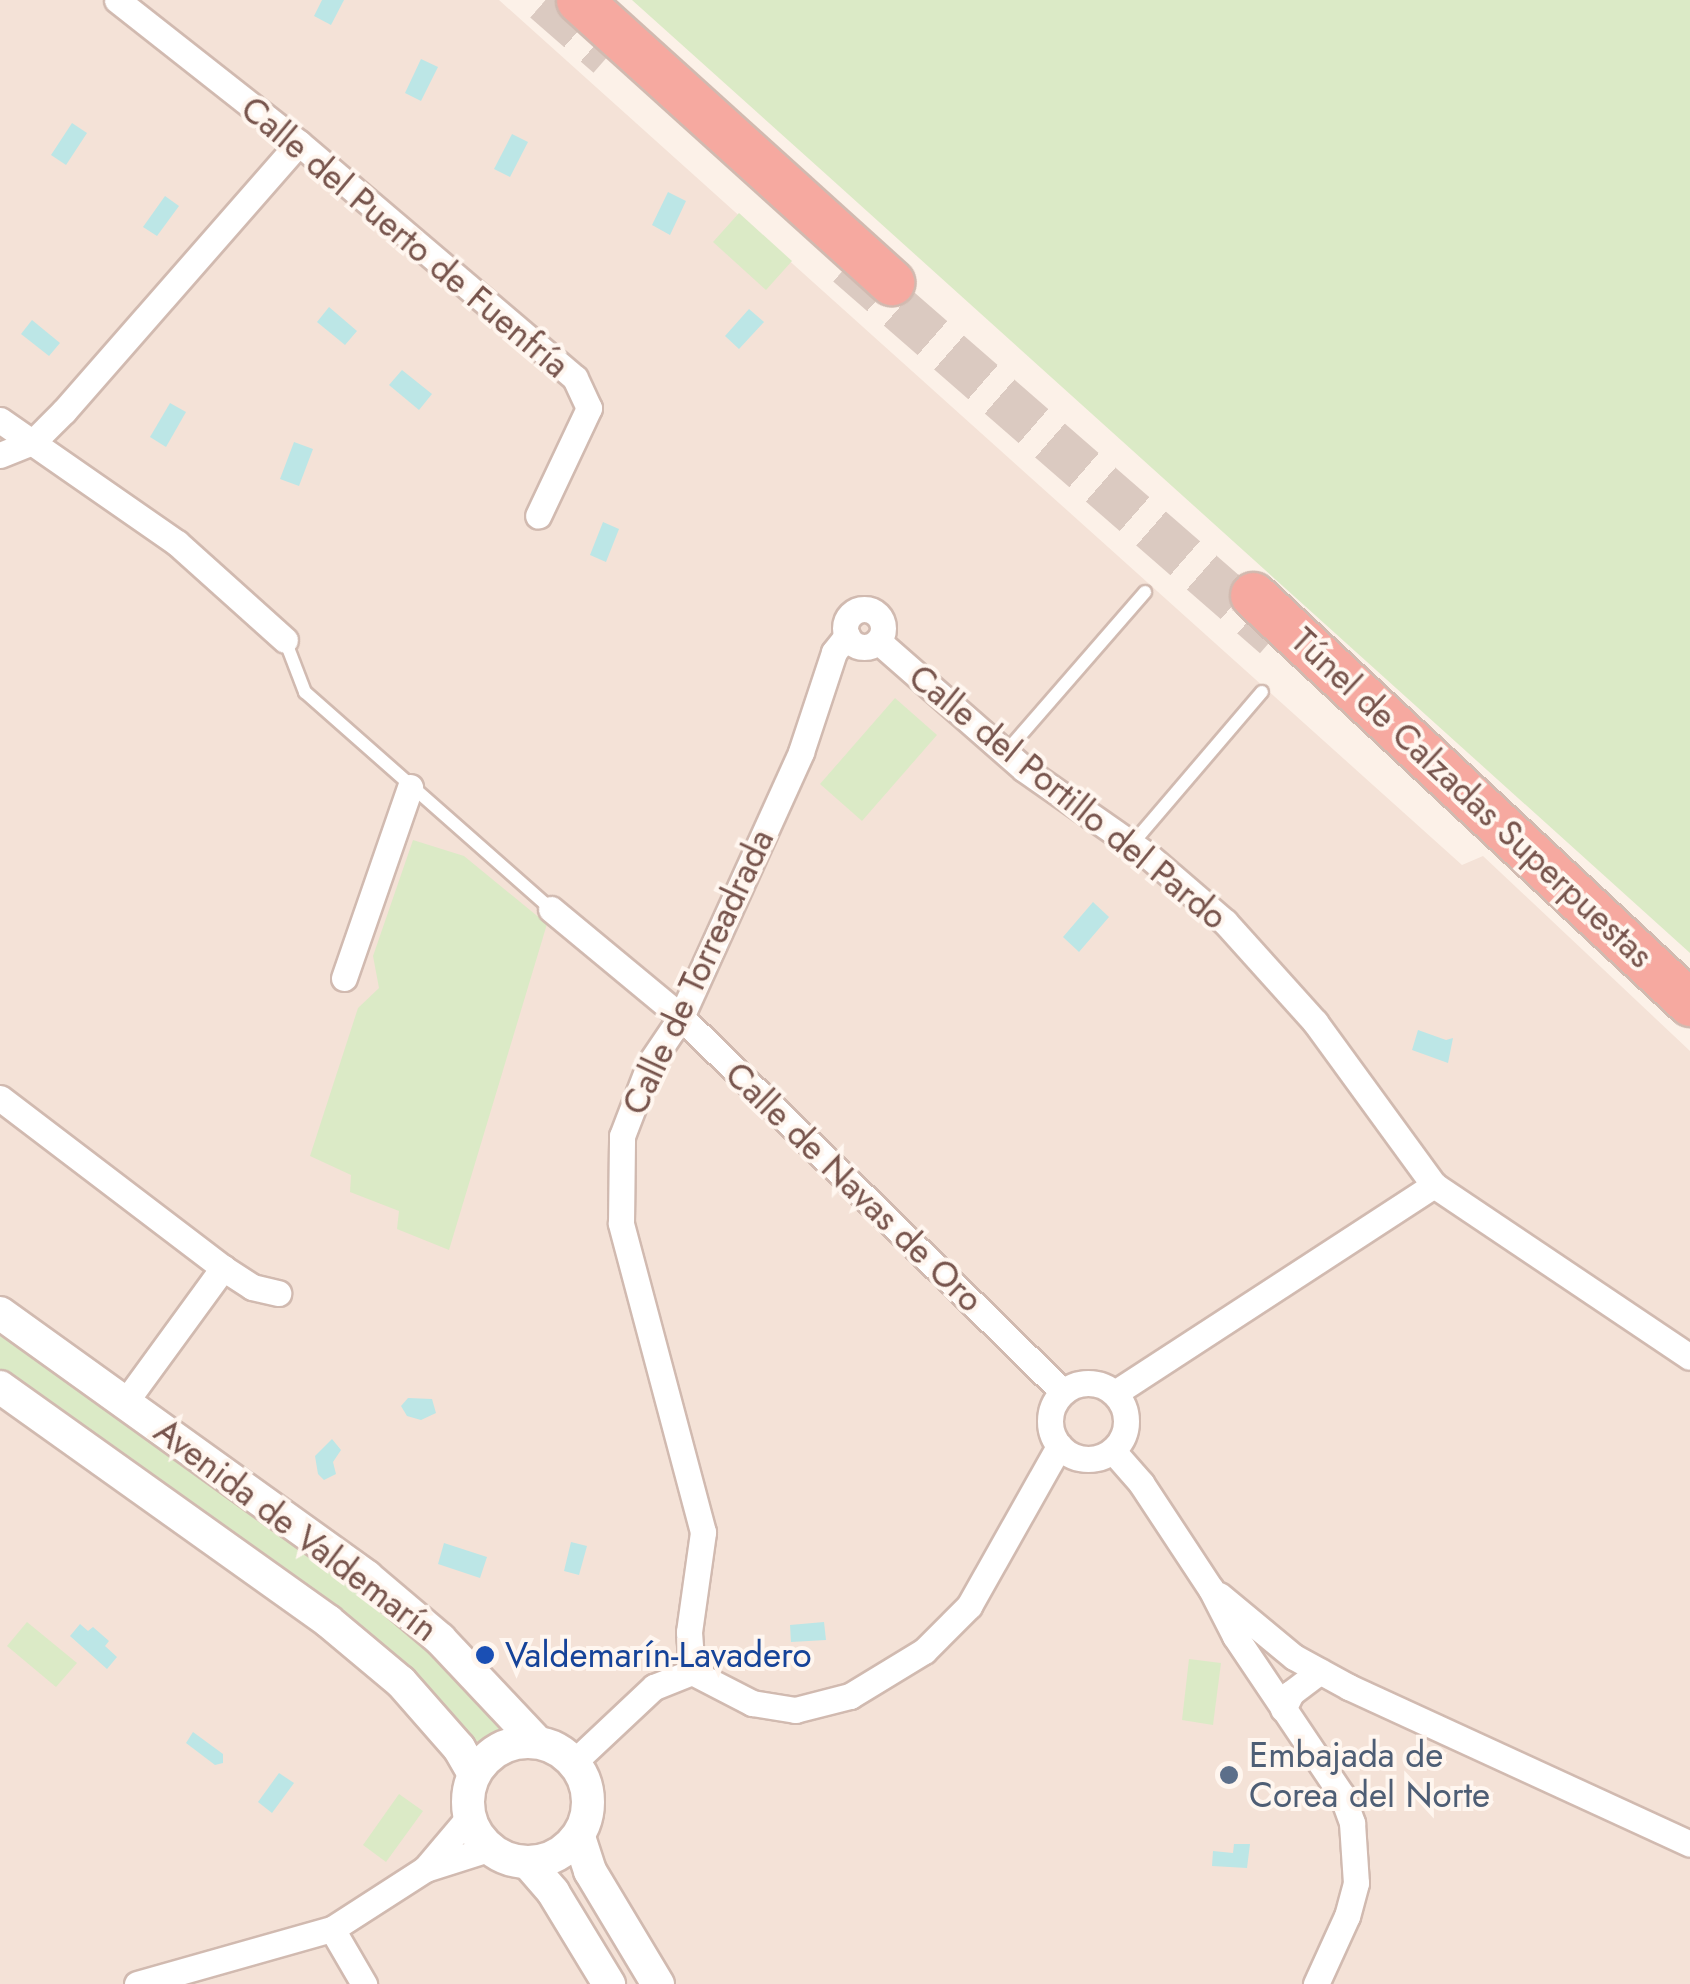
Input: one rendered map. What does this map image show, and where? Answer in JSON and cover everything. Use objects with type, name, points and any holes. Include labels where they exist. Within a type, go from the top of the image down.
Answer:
[{"type":"highway","points":[[579,0],[892,282]]},
{"type":"highway","name":"Túnel de Calzadas Superpuestas","points":[[1253,594],[1690,1002]]},
{"type":"street","name":"Calle del Puerto de Fuenfría","points":[[117,0],[299,143],[575,378],[589,408],[538,516]]},
{"type":"street","points":[[0,455],[32,442],[299,143]]},
{"type":"street","points":[[0,420],[176,543],[285,640]]},
{"type":"street","name":"Calle del Portillo del Pardo","points":[[847,636],[848,618],[864,609],[875,613],[882,623],[878,640],[1006,752],[1132,844],[1225,922],[1315,1022],[1434,1185],[1690,1358]]},
{"type":"street","name":"Calle de Torreadrada","points":[[692,1672],[689,1632],[703,1532],[621,1222],[622,1136],[650,1064],[681,1017],[801,752],[834,652],[847,636]]},
{"type":"street","points":[[344,978],[410,787]]},
{"type":"street","name":"Calle de Navas de Oro","points":[[551,908],[681,1017],[1063,1392]]},
{"type":"street","points":[[0,1098],[223,1268],[252,1287],[278,1293]]},
{"type":"street","points":[[1114,1393],[1434,1185]]},
{"type":"street","points":[[126,1401],[223,1268]]},
{"type":"street","name":"Avenida de Valdemarín","points":[[0,1313],[367,1577],[440,1639],[537,1742]]},
{"type":"street","name":"Avenida de Valdemarín","points":[[0,1322],[36,1338]]},
{"type":"street","points":[[1094,1383],[1114,1393],[1126,1416],[1126,1429],[1113,1451],[1088,1460],[1060,1446],[1050,1428],[1050,1415],[1063,1392],[1094,1383]]},
{"type":"street","name":"Avenida de Valdemarín","points":[[0,1388],[328,1620],[401,1682],[444,1730],[474,1774]]},
{"type":"street","points":[[574,1762],[654,1686],[692,1672],[752,1702],[796,1710],[850,1696],[881,1678],[924,1650],[969,1606],[1060,1446]]},
{"type":"street","points":[[1113,1451],[1211,1588],[1264,1680],[1342,1795],[1356,1851],[1356,1883],[1347,1916],[1316,1984]]},
{"type":"street","points":[[1211,1588],[1294,1657],[1320,1671],[1690,1844]]},
{"type":"street","points":[[1264,1680],[1294,1657]]},
{"type":"street","points":[[1283,1708],[1291,1692],[1320,1671]]},
{"type":"street","points":[[537,1742],[557,1748],[574,1762],[590,1800],[579,1837],[556,1857],[529,1864],[508,1860],[488,1848],[469,1817],[467,1799],[474,1774],[490,1755],[505,1746],[537,1742]]},
{"type":"street","points":[[425,1869],[469,1817]]},
{"type":"street","points":[[579,1837],[590,1871],[658,1984]]},
{"type":"street","points":[[136,1984],[332,1929],[425,1869],[488,1848]]},
{"type":"street","points":[[529,1864],[553,1892],[609,1984]]},
{"type":"street","points":[[332,1929],[364,1984]]},
{"type":"lane","points":[[1006,752],[1145,592]]},
{"type":"lane","points":[[285,640],[305,692],[551,908]]},
{"type":"lane","points":[[1132,844],[1262,692]]},
{"type":"shaded area","points":[[0,0],[499,0],[1462,865],[1483,856],[1690,1051],[1690,1984],[0,1984]]},
{"type":"green space","points":[[632,0],[1690,0],[1690,953],[828,176]]},
{"type":"green space","points":[[739,213],[792,261],[766,290],[713,242]]},
{"type":"green space","points":[[895,698],[937,735],[862,821],[820,784]]},
{"type":"green space","points":[[413,840],[464,856],[547,924],[449,1250],[397,1229],[399,1211],[350,1192],[351,1175],[310,1156],[358,1008],[379,988],[373,956]]},
{"type":"green space","points":[[0,1336],[35,1355],[353,1586],[423,1645],[506,1734],[484,1752],[447,1710],[335,1610],[0,1370]]},
{"type":"green space","points":[[27,1622],[77,1663],[56,1687],[7,1646]]},
{"type":"green space","points":[[1189,1659],[1221,1663],[1213,1725],[1182,1720]]},
{"type":"green space","points":[[399,1794],[423,1811],[386,1862],[363,1845]]},
{"type":"water","points":[[322,0],[344,0],[331,25],[314,16]]},
{"type":"water","points":[[421,59],[438,67],[421,101],[405,93]]},
{"type":"water","points":[[72,123],[87,133],[66,165],[51,155]]},
{"type":"water","points":[[512,134],[528,142],[510,177],[494,169]]},
{"type":"water","points":[[668,192],[686,201],[670,235],[652,225]]},
{"type":"water","points":[[165,196],[179,206],[157,236],[143,227]]},
{"type":"water","points":[[329,307],[357,331],[345,345],[317,322]]},
{"type":"water","points":[[749,309],[764,322],[739,349],[725,336]]},
{"type":"water","points":[[32,320],[60,343],[49,356],[21,334]]},
{"type":"water","points":[[402,370],[432,394],[419,410],[389,385]]},
{"type":"water","points":[[170,403],[186,412],[166,447],[150,437]]},
{"type":"water","points":[[294,442],[313,449],[299,486],[280,479]]},
{"type":"water","points":[[603,522],[619,529],[606,562],[590,555]]},
{"type":"water","points":[[1093,902],[1109,917],[1079,952],[1063,937]]},
{"type":"water","points":[[1418,1030],[1446,1040],[1453,1038],[1448,1063],[1412,1050]]},
{"type":"water","points":[[408,1398],[432,1399],[436,1413],[421,1420],[407,1416],[401,1406]]},
{"type":"water","points":[[332,1439],[341,1450],[333,1462],[336,1474],[324,1480],[318,1474],[315,1456]]},
{"type":"water","points":[[571,1542],[587,1546],[579,1575],[564,1571]]},
{"type":"water","points":[[444,1543],[487,1557],[480,1578],[438,1564]]},
{"type":"water","points":[[824,1622],[826,1640],[791,1642],[790,1625]]},
{"type":"water","points":[[80,1624],[88,1631],[93,1627],[109,1641],[105,1646],[117,1657],[107,1669],[70,1636]]},
{"type":"water","points":[[193,1732],[223,1754],[223,1763],[215,1765],[186,1743]]},
{"type":"water","points":[[279,1773],[294,1783],[272,1813],[258,1802]]},
{"type":"water","points":[[1234,1844],[1250,1844],[1247,1868],[1212,1866],[1213,1851],[1233,1853]]},
{"type":"tunnel","points":[[545,0],[608,55]]},
{"type":"tunnel","points":[[848,264],[1275,636]]},
{"type":"place","name":"Valdemarín-Lavadero","points":[[485,1655]]},
{"type":"place","name":"Embajada de Corea del Norte","points":[[1229,1775]]}]
